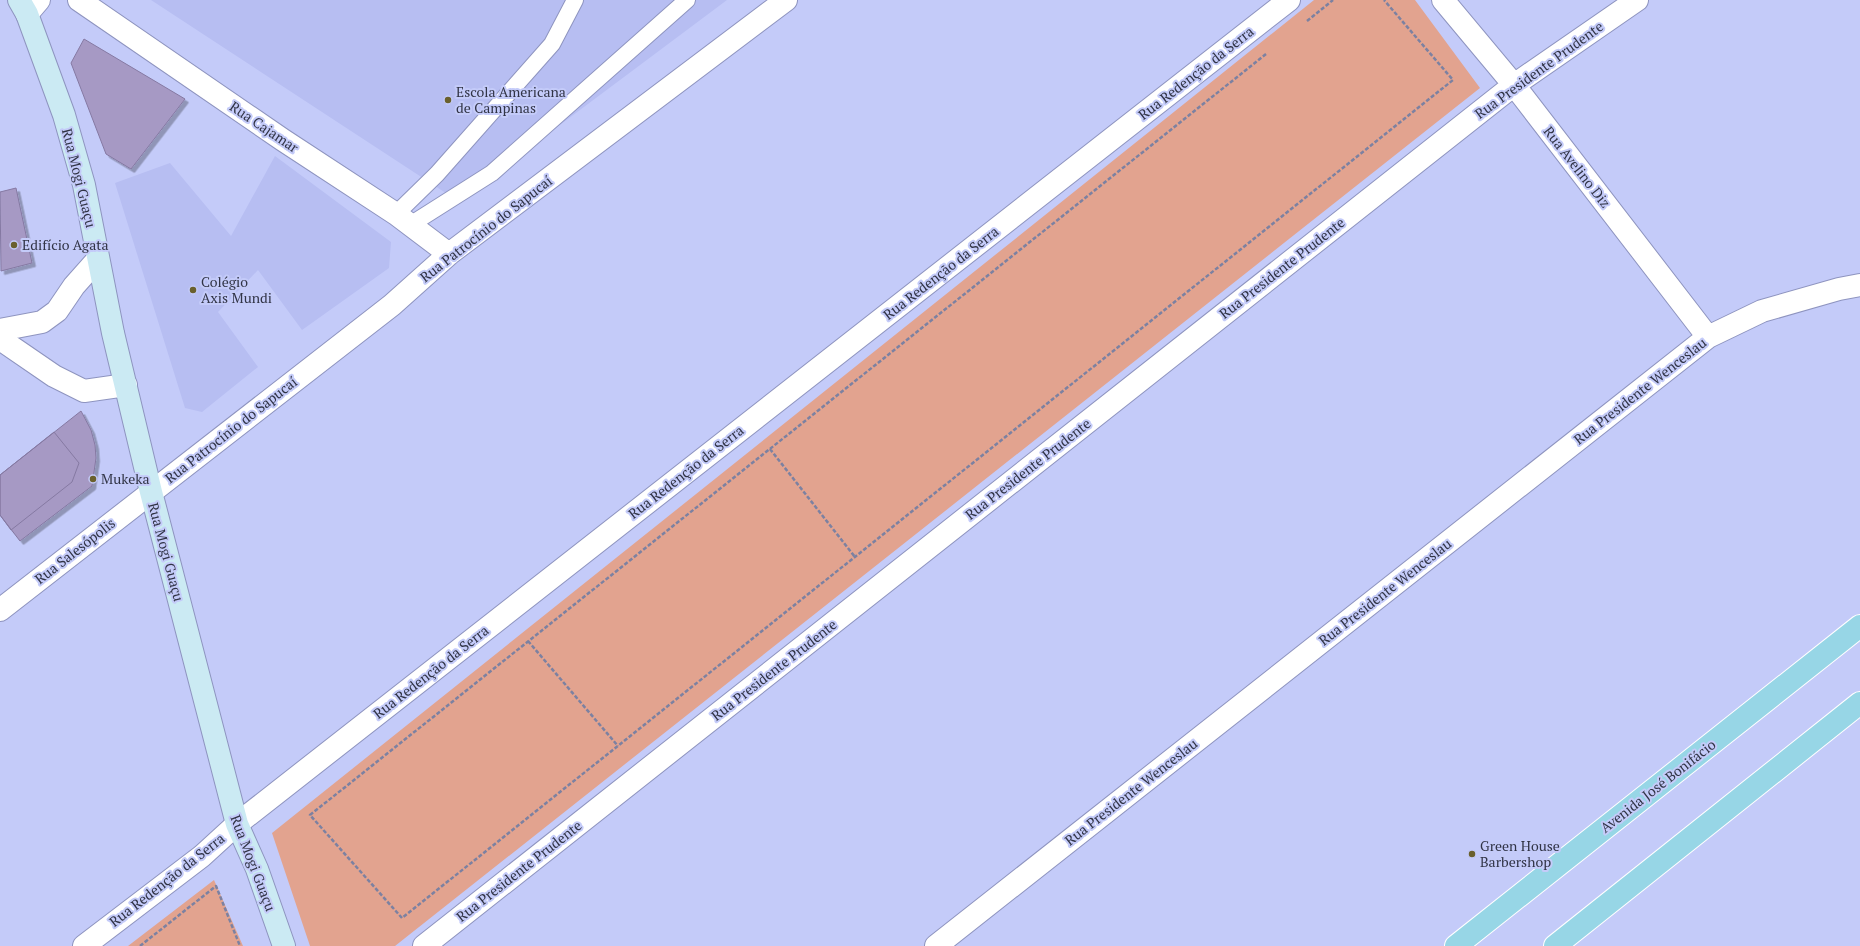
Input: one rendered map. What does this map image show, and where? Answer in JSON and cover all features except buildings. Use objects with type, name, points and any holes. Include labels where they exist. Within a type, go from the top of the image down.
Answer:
[{"type":"main road","name":"Rua Mogi Guaçu","points":[[29,5],[64,115],[84,185],[113,334],[151,492],[237,824],[257,869],[284,946]]},
{"type":"main road","name":"Avenida José Bonifácio","points":[[1456,946],[1860,626]]},
{"type":"main road","points":[[1555,946],[1860,703]]},
{"type":"street","name":"Rua Cajamar","points":[[79,0],[283,140],[403,220],[449,254]]},
{"type":"street","name":"Rua Patrocínio do Sapucaí","points":[[151,492],[392,305],[449,254],[786,0]]},
{"type":"street","name":"Rua Redenção da Serra","points":[[84,946],[202,856],[237,824],[1289,0]]},
{"type":"street","name":"Rua Avelino Diz","points":[[1443,0],[1514,85],[1708,337]]},
{"type":"street","name":"Rua Presidente Prudente","points":[[424,946],[1514,85],[1638,0]]},
{"type":"street","points":[[0,330],[42,322],[57,310],[74,286],[98,259]]},
{"type":"street","name":"Rua Presidente Wenceslau","points":[[936,946],[1708,337],[1762,311],[1839,288],[1860,285]]},
{"type":"street","points":[[0,339],[54,376],[84,391],[126,385]]},
{"type":"street","name":"Rua Salesópolis","points":[[0,610],[151,492]]},
{"type":"lane","points":[[403,220],[436,174],[552,44],[575,0]]},
{"type":"lane","points":[[403,220],[492,173],[687,0]]},
{"type":"path","points":[[1302,25],[1333,0]]},
{"type":"path","points":[[1271,50],[310,815],[402,918],[1453,80],[1384,0]]},
{"type":"path","points":[[770,449],[855,557]]},
{"type":"path","points":[[528,641],[618,746]]},
{"type":"path","points":[[140,946],[216,886],[240,946]]},
{"type":"shaded area","name":"Escola Americana de Campinas","points":[[151,0],[727,0],[458,201]]},
{"type":"shaded area","points":[[1314,0],[1415,0],[1480,88],[395,946],[310,946],[272,833]]},
{"type":"shaded area","name":"Colégio Axis Mundi","points":[[275,156],[391,242],[389,268],[302,330],[258,270],[218,312],[258,367],[202,412],[185,408],[115,183],[170,163],[231,236]]},
{"type":"shaded area","points":[[214,880],[243,946],[128,946]]},
{"type":"place","name":"Escola Americana de Campinas","points":[[448,100]]},
{"type":"place","name":"Edifício Agata","points":[[14,245]]},
{"type":"place","name":"Colégio Axis Mundi","points":[[193,290]]},
{"type":"place","name":"Mukeka","points":[[93,479]]},
{"type":"place","name":"Green House Barbershop","points":[[1472,854]]}]
